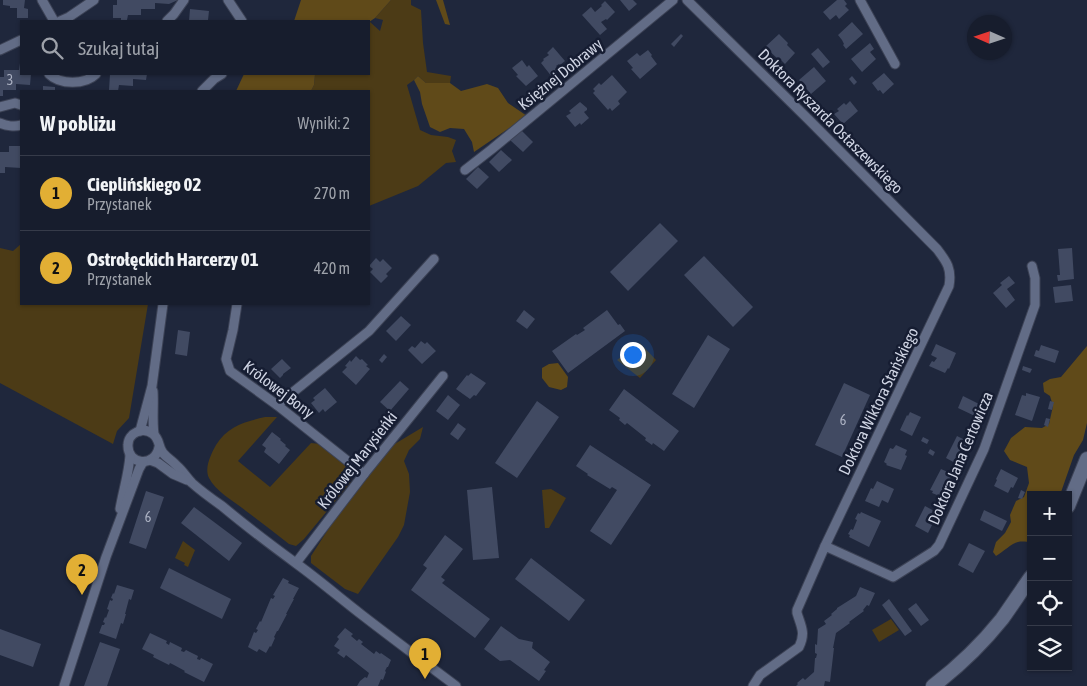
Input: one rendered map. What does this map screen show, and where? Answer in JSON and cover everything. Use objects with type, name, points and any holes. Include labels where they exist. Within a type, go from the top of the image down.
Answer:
[{"type":"street","points":[[42,0],[53,20]]},
{"type":"street","points":[[62,20],[94,0]]},
{"type":"street","points":[[167,20],[184,0]]},
{"type":"street","points":[[228,0],[241,20]]},
{"type":"street","name":"Księżnej Dobrawy","points":[[465,170],[487,154],[673,0]]},
{"type":"street","name":"Doktora Ryszarda Ostaszewskiego","points":[[687,0],[937,249],[949,268]]},
{"type":"street","points":[[860,0],[895,64]]},
{"type":"street","points":[[0,50],[20,40]]},
{"type":"street","points":[[50,75],[56,79],[80,82],[95,75]]},
{"type":"street","points":[[203,90],[220,75]]},
{"type":"street","points":[[0,107],[15,103],[20,105]]},
{"type":"street","points":[[0,123],[20,125]]},
{"type":"street","points":[[277,405],[369,331],[434,259]]},
{"type":"street","name":"Doktora Jana Certowicza","points":[[825,546],[893,577],[934,551],[984,450],[1035,305],[1035,278],[1032,266]]},
{"type":"street","name":"Doktora Wiktora Stańskiego","points":[[825,546],[949,286],[951,276],[949,268]]},
{"type":"street","points":[[140,431],[152,386],[163,305]]},
{"type":"street","name":"Królowej Bony","points":[[237,305],[226,359],[230,372],[277,405],[364,474]]},
{"type":"street","name":"Królowej Marysieńki","points":[[296,563],[364,474],[443,376]]},
{"type":"street","points":[[64,686],[116,529],[139,469],[157,455],[159,448],[158,440],[154,434],[152,386]]},
{"type":"street","points":[[116,529],[124,484],[130,466],[128,442],[133,435],[140,431],[154,434]]},
{"type":"street","points":[[159,448],[192,483],[361,615],[456,686]]},
{"type":"street","points":[[130,455],[136,460],[158,463],[173,474],[192,483]]},
{"type":"street","points":[[1072,496],[1087,459]]},
{"type":"street","points":[[754,686],[760,675],[801,644],[803,629],[797,610],[825,546]]},
{"type":"street","points":[[933,686],[977,646],[1001,619],[1028,581]]},
{"type":"shaded area","points":[[301,0],[391,0],[370,21],[294,20]]},
{"type":"shaded area","points":[[391,0],[411,0],[411,5],[421,10],[427,72],[451,76],[450,83],[426,83],[418,76],[407,85],[420,130],[431,135],[456,140],[452,151],[456,162],[446,163],[418,186],[370,206],[370,90],[312,90],[315,75],[370,75],[370,22],[380,31],[383,20],[375,18]]},
{"type":"shaded area","points":[[436,0],[443,0],[450,25],[445,24]]},
{"type":"shaded area","points":[[244,75],[315,75],[312,90],[236,90]]},
{"type":"shaded area","points":[[418,76],[426,83],[450,83],[461,91],[487,84],[498,88],[508,103],[527,116],[474,152],[472,142],[464,129],[450,128],[440,132],[430,127],[420,92],[414,80]]},
{"type":"shaded area","points":[[20,245],[20,305],[148,305],[129,418],[117,431],[113,444],[0,383],[0,248],[13,251]]},
{"type":"shaded area","points":[[640,343],[656,360],[640,378],[617,360]]},
{"type":"shaded area","points":[[1087,346],[1087,423],[1083,440],[1074,455],[1061,491],[1027,491],[1027,542],[1016,543],[996,556],[993,552],[996,542],[1005,533],[1011,522],[1010,515],[1016,501],[1024,497],[1029,483],[1027,467],[1010,460],[1004,451],[1011,438],[1025,427],[1042,428],[1049,424],[1053,406],[1050,396],[1044,392],[1043,383],[1050,379],[1061,377]]},
{"type":"shaded area","points":[[558,363],[568,377],[567,387],[561,390],[549,387],[542,378],[542,368],[549,364]]},
{"type":"shaded area","points":[[265,417],[277,417],[238,461],[270,487],[311,443],[321,444],[349,467],[353,473],[351,482],[304,539],[296,546],[289,544],[226,496],[212,483],[207,470],[216,445],[226,433],[243,423]]},
{"type":"shaded area","points":[[423,427],[420,439],[409,450],[404,461],[409,474],[410,492],[404,525],[398,537],[358,594],[345,589],[311,563],[311,556],[360,480],[388,448]]},
{"type":"shaded area","points":[[551,489],[566,498],[549,528],[545,528],[542,490]]},
{"type":"shaded area","points":[[183,541],[195,550],[188,567],[184,565],[185,563],[175,558]]},
{"type":"shaded area","points":[[891,619],[899,630],[879,642],[872,630]]},
{"type":"building","points":[[3,0],[25,0],[24,8],[28,9],[28,18],[17,18],[17,8],[3,5]]},
{"type":"building","points":[[117,0],[178,0],[169,4],[155,3],[155,9],[141,9],[141,15],[128,15],[127,20],[121,20],[121,18],[113,18],[113,5],[117,5]]},
{"type":"building","points":[[620,0],[633,0],[637,4],[629,11]]},
{"type":"building","points":[[837,0],[844,0],[847,4],[845,6],[849,10],[839,19],[836,15],[830,20],[823,12]]},
{"type":"building","points":[[605,1],[615,12],[607,20],[601,22],[607,29],[600,35],[582,15],[591,7],[595,12]]},
{"type":"building","points":[[190,9],[209,11],[208,20],[189,20]]},
{"type":"building","points":[[852,22],[863,34],[846,49],[838,35]]},
{"type":"building","points":[[681,34],[683,36],[674,47],[671,44]]},
{"type":"building","points":[[779,34],[795,53],[785,64],[765,47]]},
{"type":"building","points":[[870,43],[874,49],[870,52],[876,59],[862,72],[851,59]]},
{"type":"building","points":[[553,47],[565,61],[556,66],[560,70],[552,77],[541,63],[549,55],[547,53]]},
{"type":"building","points":[[818,48],[830,62],[823,68],[811,54]]},
{"type":"building","points":[[648,50],[657,64],[640,79],[627,61],[637,53],[640,56]]},
{"type":"building","points":[[522,60],[538,76],[526,86],[516,76],[518,75],[512,68]]},
{"type":"building","points":[[20,63],[20,75],[31,75],[30,85],[16,84],[16,90],[3,90],[3,96],[0,96],[0,77],[4,77],[4,70],[19,70]]},
{"type":"building","points":[[814,67],[826,81],[811,94],[799,80]]},
{"type":"building","points":[[884,73],[894,84],[883,94],[872,83]]},
{"type":"building","points":[[110,75],[147,75],[146,80],[133,79],[133,86],[119,85],[118,90],[109,90]]},
{"type":"building","points":[[612,75],[627,92],[618,101],[620,104],[612,111],[610,108],[608,110],[593,93],[595,91],[593,89],[599,83],[601,85]]},
{"type":"building","points":[[852,76],[857,82],[854,85],[849,79]]},
{"type":"building","points":[[43,86],[55,87],[55,90],[43,90]]},
{"type":"building","points":[[850,101],[858,111],[843,124],[834,114],[839,111],[837,109],[844,103],[846,105]]},
{"type":"building","points":[[580,102],[587,108],[584,112],[589,118],[581,125],[580,123],[575,127],[566,116]]},
{"type":"building","points":[[521,130],[533,142],[523,152],[510,140]]},
{"type":"building","points":[[9,146],[20,146],[20,168],[5,167],[5,173],[0,173],[0,152],[9,152]]},
{"type":"building","points":[[501,150],[512,160],[499,172],[489,162]]},
{"type":"building","points":[[478,167],[489,177],[477,189],[466,179]]},
{"type":"building","points":[[660,223],[678,241],[628,291],[610,272]]},
{"type":"building","points":[[1072,248],[1074,279],[1058,281],[1057,275],[1060,275],[1058,249]]},
{"type":"building","points":[[704,256],[753,307],[733,327],[684,275]]},
{"type":"building","points":[[376,258],[380,262],[383,259],[392,268],[386,274],[388,276],[381,283],[370,272],[373,269],[370,265]]},
{"type":"building","points":[[1009,276],[1015,283],[1007,289],[1015,300],[1006,308],[993,293],[1002,285],[1000,283]]},
{"type":"building","points":[[1071,285],[1073,301],[1055,303],[1053,287]]},
{"type":"building","points":[[524,310],[535,319],[527,329],[516,321]]},
{"type":"building","points":[[607,310],[625,331],[568,373],[552,351],[585,330],[583,328]]},
{"type":"building","points":[[401,316],[411,325],[396,341],[386,331]]},
{"type":"building","points":[[178,330],[190,332],[187,356],[175,354]]},
{"type":"building","points":[[708,335],[730,349],[694,408],[672,394]]},
{"type":"building","points":[[421,341],[425,344],[427,342],[436,351],[422,364],[408,350],[412,346],[415,348]]},
{"type":"building","points":[[936,344],[956,353],[949,369],[945,373],[929,366],[937,358],[931,355]]},
{"type":"building","points":[[1041,345],[1059,351],[1055,363],[1034,356],[1036,350],[1039,351]]},
{"type":"building","points":[[384,354],[387,357],[382,363],[379,360]]},
{"type":"building","points":[[356,356],[360,360],[362,359],[370,369],[356,385],[342,372],[350,360],[351,362]]},
{"type":"building","points":[[282,359],[291,368],[280,378],[271,369]]},
{"type":"building","points":[[1023,366],[1032,369],[1030,373],[1022,370]]},
{"type":"building","points":[[471,373],[486,383],[476,396],[474,395],[470,399],[456,389],[467,375]]},
{"type":"building","points":[[400,381],[409,389],[390,411],[380,402]]},
{"type":"building","points":[[844,383],[870,395],[842,457],[815,445]]},
{"type":"building","points":[[325,388],[337,402],[325,412],[323,409],[319,413],[311,403],[315,400],[313,398]]},
{"type":"building","points":[[624,389],[679,431],[664,451],[645,440],[646,438],[627,423],[625,425],[619,420],[620,418],[609,410]]},
{"type":"building","points":[[1026,393],[1040,397],[1032,421],[1015,415],[1022,395],[1026,396]]},
{"type":"building","points":[[448,395],[460,405],[448,420],[436,411]]},
{"type":"building","points":[[963,396],[979,404],[976,411],[979,412],[977,417],[958,408]]},
{"type":"building","points":[[537,401],[559,417],[517,478],[495,463]]},
{"type":"building","points":[[1050,401],[1054,402],[1052,410],[1048,409]]},
{"type":"building","points":[[910,412],[921,417],[912,436],[900,430]]},
{"type":"building","points":[[1046,418],[1050,419],[1048,427],[1044,425]]},
{"type":"building","points":[[458,423],[466,429],[458,440],[450,434]]},
{"type":"building","points":[[272,432],[290,450],[279,464],[264,452],[266,448],[262,445]]},
{"type":"building","points":[[957,436],[971,443],[957,464],[946,458]]},
{"type":"building","points":[[923,437],[929,440],[927,444],[921,441]]},
{"type":"building","points":[[590,445],[651,485],[611,545],[590,531],[617,490],[612,487],[610,489],[576,466]]},
{"type":"building","points":[[896,445],[907,450],[905,455],[907,456],[901,470],[886,465],[884,462],[890,448],[893,449]]},
{"type":"building","points":[[930,449],[935,452],[933,456],[928,453]]},
{"type":"building","points":[[941,469],[952,474],[950,479],[953,481],[949,490],[945,488],[942,496],[932,493],[933,491],[930,490]]},
{"type":"building","points":[[1001,469],[1018,478],[1008,493],[994,486]]},
{"type":"building","points":[[877,481],[894,489],[888,503],[882,500],[879,507],[865,501],[871,488],[873,489]]},
{"type":"building","points":[[492,487],[499,558],[473,560],[467,490]]},
{"type":"building","points":[[1021,490],[1025,492],[1022,499],[1018,498]]},
{"type":"building","points":[[146,491],[164,497],[146,549],[129,543]]},
{"type":"building","points":[[925,506],[938,513],[928,533],[915,526]]},
{"type":"building","points":[[194,507],[242,543],[229,561],[181,523]]},
{"type":"building","points":[[984,510],[1007,521],[1002,531],[980,520]]},
{"type":"building","points":[[861,512],[881,521],[869,547],[849,537],[850,535],[848,534],[851,529],[853,530],[857,520],[855,519],[858,513],[860,514]]},
{"type":"building","points":[[445,535],[463,549],[441,577],[445,580],[442,583],[490,619],[475,638],[411,590],[427,568],[423,565]]},
{"type":"building","points":[[969,543],[985,551],[973,573],[958,565]]},
{"type":"building","points":[[531,558],[585,600],[569,621],[515,579]]},
{"type":"building","points":[[169,568],[231,599],[222,619],[160,588]]},
{"type":"building","points":[[283,578],[289,581],[288,583],[299,588],[274,637],[271,647],[266,653],[259,649],[257,652],[248,647],[254,632],[256,633],[258,630],[256,629],[271,598],[273,599],[275,596],[273,595]]},
{"type":"building","points":[[117,585],[134,590],[131,600],[129,599],[123,624],[121,623],[116,639],[99,633],[102,625],[105,623],[103,622],[109,610],[107,609],[110,600],[112,601],[113,599],[111,598]]},
{"type":"building","points":[[860,587],[875,593],[869,606],[867,605],[864,611],[836,633],[830,682],[825,681],[824,686],[796,686],[803,678],[805,680],[814,672],[817,654],[815,653],[815,644],[817,645],[818,629],[826,624],[824,621],[837,608],[856,596]]},
{"type":"building","points":[[889,599],[912,631],[905,636],[882,605]]},
{"type":"building","points":[[916,603],[929,620],[921,626],[908,609]]},
{"type":"building","points":[[501,626],[519,639],[533,642],[532,648],[550,662],[539,681],[510,660],[500,661],[484,649]]},
{"type":"building","points":[[345,628],[353,634],[351,636],[357,641],[359,639],[363,642],[361,644],[374,654],[376,651],[391,660],[383,680],[381,679],[378,686],[357,686],[365,677],[367,678],[369,673],[346,655],[344,658],[337,653],[340,650],[334,646],[339,639],[337,637]]},
{"type":"building","points":[[0,629],[41,644],[33,667],[0,655]]},
{"type":"building","points":[[150,633],[167,641],[166,643],[169,645],[170,642],[182,648],[181,651],[184,652],[186,650],[198,656],[197,659],[200,660],[201,658],[213,664],[204,682],[170,663],[169,665],[153,657],[154,655],[142,649]]},
{"type":"building","points":[[100,642],[120,649],[107,686],[84,686]]},
{"type":"place","name":"Ostrołęckich Harcerzy 01","points":[[82,595]]},
{"type":"place","name":"Cieplińskiego 02","points":[[425,679]]}]
